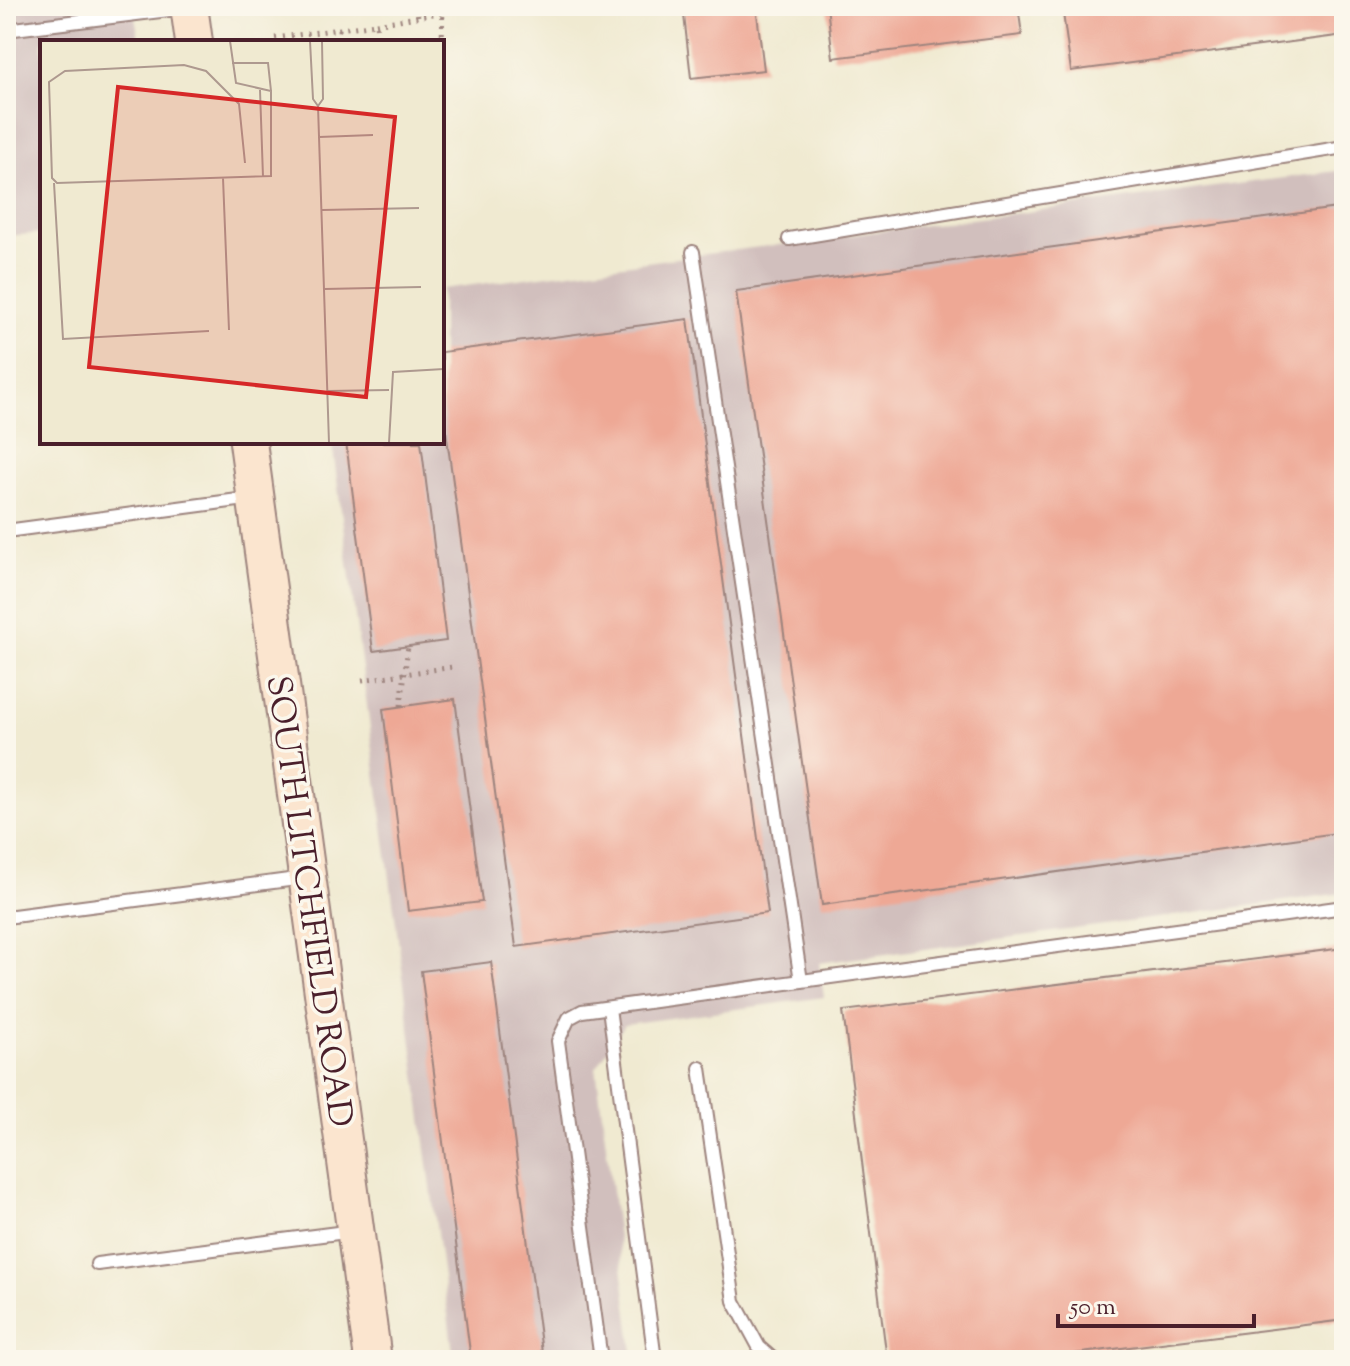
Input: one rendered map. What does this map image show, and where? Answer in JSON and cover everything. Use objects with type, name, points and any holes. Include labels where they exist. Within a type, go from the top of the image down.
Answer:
[{"type":"main road","name":"SOUTH LITCHFIELD ROAD","points":[[248,444],[373,1360]]},
{"type":"lane","points":[[6,30],[191,19]]},
{"type":"lane","points":[[789,239],[1344,147]]},
{"type":"lane","points":[[693,252],[801,981]]},
{"type":"lane","points":[[6,531],[256,498]]},
{"type":"lane","points":[[6,917],[307,878]]},
{"type":"lane","points":[[601,1360],[558,1041],[569,1018],[582,1011],[1344,907]]},
{"type":"lane","points":[[609,1008],[655,1360]]},
{"type":"lane","points":[[700,1068],[734,1301],[759,1347],[774,1360]]},
{"type":"lane","points":[[97,1264],[356,1230]]},
{"type":"path","points":[[417,6],[418,18]]},
{"type":"path","points":[[275,38],[468,8]]},
{"type":"path","points":[[442,40],[443,10]]},
{"type":"path","points":[[376,24],[378,40]]},
{"type":"path","points":[[339,29],[340,40]]},
{"type":"path","points":[[401,706],[408,646]]},
{"type":"path","points":[[362,680],[453,667]]},
{"type":"shaded area","points":[[6,6],[134,6],[139,40],[40,40],[40,233],[6,236]]},
{"type":"shaded area","points":[[1344,170],[1344,893],[819,963],[824,997],[625,1024],[596,1068],[634,1360],[454,1360],[332,444],[444,444],[444,289]]},
{"type":"building","points":[[683,6],[756,6],[764,70],[691,78]]},
{"type":"building","points":[[827,6],[1018,6],[1022,35],[833,58]]},
{"type":"building","points":[[1062,6],[1344,6],[1344,35],[1071,71]]},
{"type":"building","points":[[1344,207],[1344,832],[822,905],[736,291]]},
{"type":"building","points":[[688,319],[768,913],[516,947],[444,416],[444,352]]},
{"type":"building","points":[[346,444],[421,444],[446,641],[373,651]]},
{"type":"building","points":[[455,699],[482,902],[408,911],[383,709]]},
{"type":"building","points":[[1344,948],[1344,1320],[1026,1360],[887,1360],[843,1011]]},
{"type":"building","points":[[491,962],[543,1360],[471,1360],[421,971]]}]
